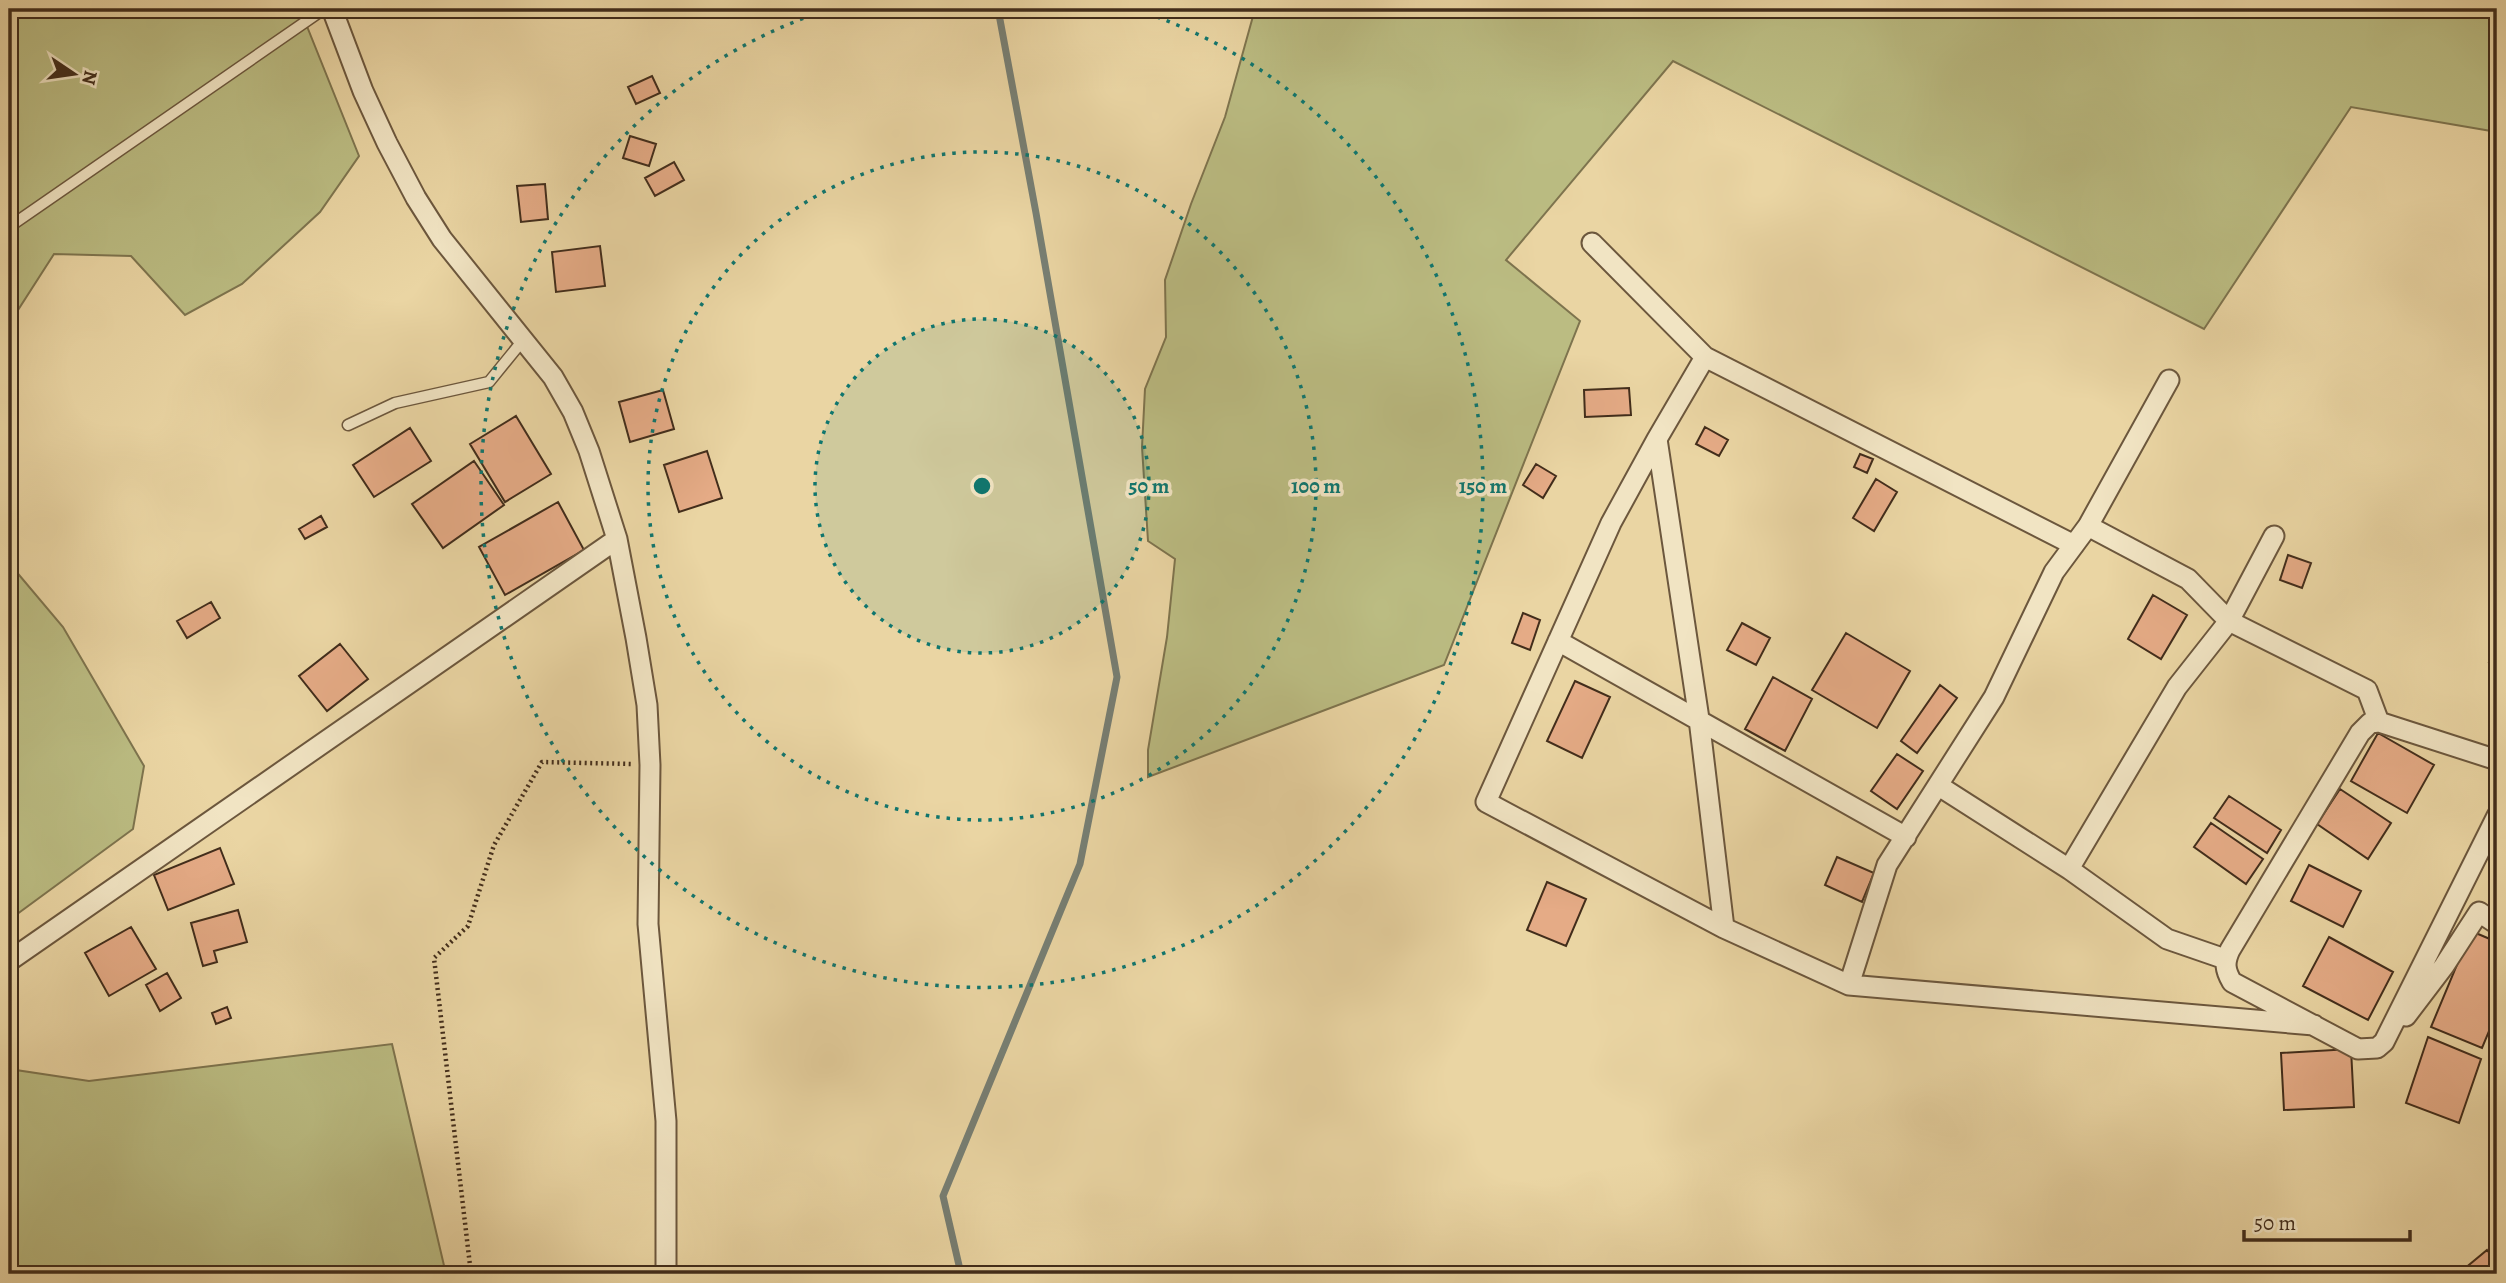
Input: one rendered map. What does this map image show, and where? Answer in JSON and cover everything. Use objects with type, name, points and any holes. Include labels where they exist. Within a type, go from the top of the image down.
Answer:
[{"type":"street","points":[[332,9],[363,91],[416,198],[450,249],[553,377],[573,412],[589,451],[617,539],[645,692],[650,765],[648,924],[666,1121],[666,1274]]},
{"type":"street","points":[[1592,243],[1705,357],[2074,545]]},
{"type":"street","points":[[1705,357],[1611,523],[1486,802],[1724,928],[1849,985],[2314,1025]]},
{"type":"street","points":[[1849,985],[1887,865],[1994,697],[2054,572],[2088,526],[2169,380]]},
{"type":"street","points":[[1657,439],[1699,719],[1724,928]]},
{"type":"street","points":[[2088,526],[2188,579],[2229,621],[2367,690],[2379,722]]},
{"type":"street","points":[[2068,869],[2177,687],[2229,621],[2274,536]]},
{"type":"street","points":[[9,961],[617,539]]},
{"type":"street","points":[[1558,641],[1906,837]]},
{"type":"street","points":[[2497,760],[2379,722],[2370,723],[2360,733],[2225,959],[2225,971],[2232,982],[2358,1049],[2377,1048],[2413,1009],[2479,912],[2497,924]]},
{"type":"street","points":[[1939,786],[2068,869],[2167,939],[2225,959]]},
{"type":"street","points":[[2389,1033],[2495,824]]},
{"type":"lane","points":[[9,227],[324,9]]},
{"type":"lane","points":[[348,425],[395,403],[489,382],[524,339]]},
{"type":"path","points":[[471,1274],[434,958],[468,926],[494,845],[542,762],[650,765]]},
{"type":"green space","points":[[9,9],[300,9],[359,156],[320,212],[242,284],[185,315],[131,256],[54,254],[9,324]]},
{"type":"green space","points":[[1255,9],[2497,9],[2497,132],[2351,107],[2204,329],[1673,61],[1506,260],[1580,321],[1444,665],[1148,777],[1148,750],[1167,637],[1175,559],[1148,541],[1142,447],[1145,389],[1166,337],[1165,280],[1225,117]]},
{"type":"green space","points":[[9,563],[63,627],[144,766],[133,829],[9,920]]},
{"type":"green space","points":[[392,1044],[446,1274],[9,1274],[9,1069],[89,1081]]},
{"type":"building","points":[[652,76],[660,93],[636,104],[628,87]]},
{"type":"building","points":[[630,136],[656,144],[649,166],[623,158]]},
{"type":"building","points":[[674,162],[684,180],[655,196],[645,178]]},
{"type":"building","points":[[545,184],[548,219],[521,222],[517,186]]},
{"type":"building","points":[[600,246],[605,286],[556,292],[552,252]]},
{"type":"building","points":[[1629,388],[1631,415],[1585,417],[1584,390]]},
{"type":"building","points":[[663,390],[674,429],[630,442],[619,402]]},
{"type":"building","points":[[516,416],[551,474],[505,502],[470,444]]},
{"type":"building","points":[[1705,427],[1728,440],[1719,456],[1696,444]]},
{"type":"building","points":[[410,428],[431,461],[374,497],[353,465]]},
{"type":"building","points":[[707,451],[722,498],[679,512],[664,465]]},
{"type":"building","points":[[1860,454],[1873,459],[1867,473],[1854,467]]},
{"type":"building","points":[[474,461],[504,505],[443,548],[412,504]]},
{"type":"building","points":[[1536,464],[1556,476],[1543,498],[1523,485]]},
{"type":"building","points":[[1876,479],[1897,492],[1874,531],[1853,518]]},
{"type":"building","points":[[558,502],[584,550],[505,595],[479,547]]},
{"type":"building","points":[[321,516],[327,527],[305,539],[299,529]]},
{"type":"building","points":[[2288,555],[2311,563],[2302,588],[2280,580]]},
{"type":"building","points":[[2153,595],[2187,615],[2161,659],[2128,639]]},
{"type":"building","points":[[211,602],[220,618],[187,638],[177,621]]},
{"type":"building","points":[[1523,613],[1540,620],[1530,650],[1512,643]]},
{"type":"building","points":[[1742,623],[1770,638],[1756,665],[1727,650]]},
{"type":"building","points":[[1846,633],[1910,671],[1877,728],[1812,690]]},
{"type":"building","points":[[340,644],[368,679],[327,711],[299,676]]},
{"type":"building","points":[[2497,647],[2497,666],[2489,662]]},
{"type":"building","points":[[1773,677],[1812,699],[1785,751],[1745,729]]},
{"type":"building","points":[[1575,681],[1610,697],[1582,758],[1547,741]]},
{"type":"building","points":[[1940,685],[1957,698],[1917,753],[1901,741]]},
{"type":"building","points":[[2378,733],[2434,765],[2407,813],[2351,781]]},
{"type":"building","points":[[1897,754],[1923,771],[1897,809],[1871,791]]},
{"type":"building","points":[[2340,789],[2391,823],[2368,859],[2317,824]]},
{"type":"building","points":[[2229,796],[2281,830],[2267,853],[2214,818]]},
{"type":"building","points":[[2211,823],[2263,859],[2246,884],[2194,847]]},
{"type":"building","points":[[220,848],[234,884],[168,910],[154,875]]},
{"type":"building","points":[[1837,857],[1874,873],[1862,902],[1825,885]]},
{"type":"building","points":[[2309,865],[2361,891],[2343,927],[2291,901]]},
{"type":"building","points":[[1547,882],[1586,899],[1566,946],[1527,930]]},
{"type":"building","points":[[238,910],[247,942],[214,951],[217,962],[203,966],[191,923]]},
{"type":"building","points":[[131,927],[156,969],[109,996],[85,953]]},
{"type":"building","points":[[2471,931],[2497,942],[2497,1012],[2482,1048],[2431,1027]]},
{"type":"building","points":[[2329,937],[2393,972],[2368,1020],[2303,986]]},
{"type":"building","points":[[167,973],[181,998],[160,1011],[146,985]]},
{"type":"building","points":[[227,1007],[231,1018],[216,1024],[212,1013]]},
{"type":"building","points":[[2428,1037],[2481,1059],[2459,1123],[2406,1103]]},
{"type":"building","points":[[2351,1049],[2354,1107],[2284,1110],[2281,1053]]},
{"type":"building","points":[[2487,1250],[2497,1263],[2497,1274],[2458,1274]]},
{"type":"waterway","points":[[961,1274],[943,1196],[1080,864],[1117,677],[998,9]]}]
